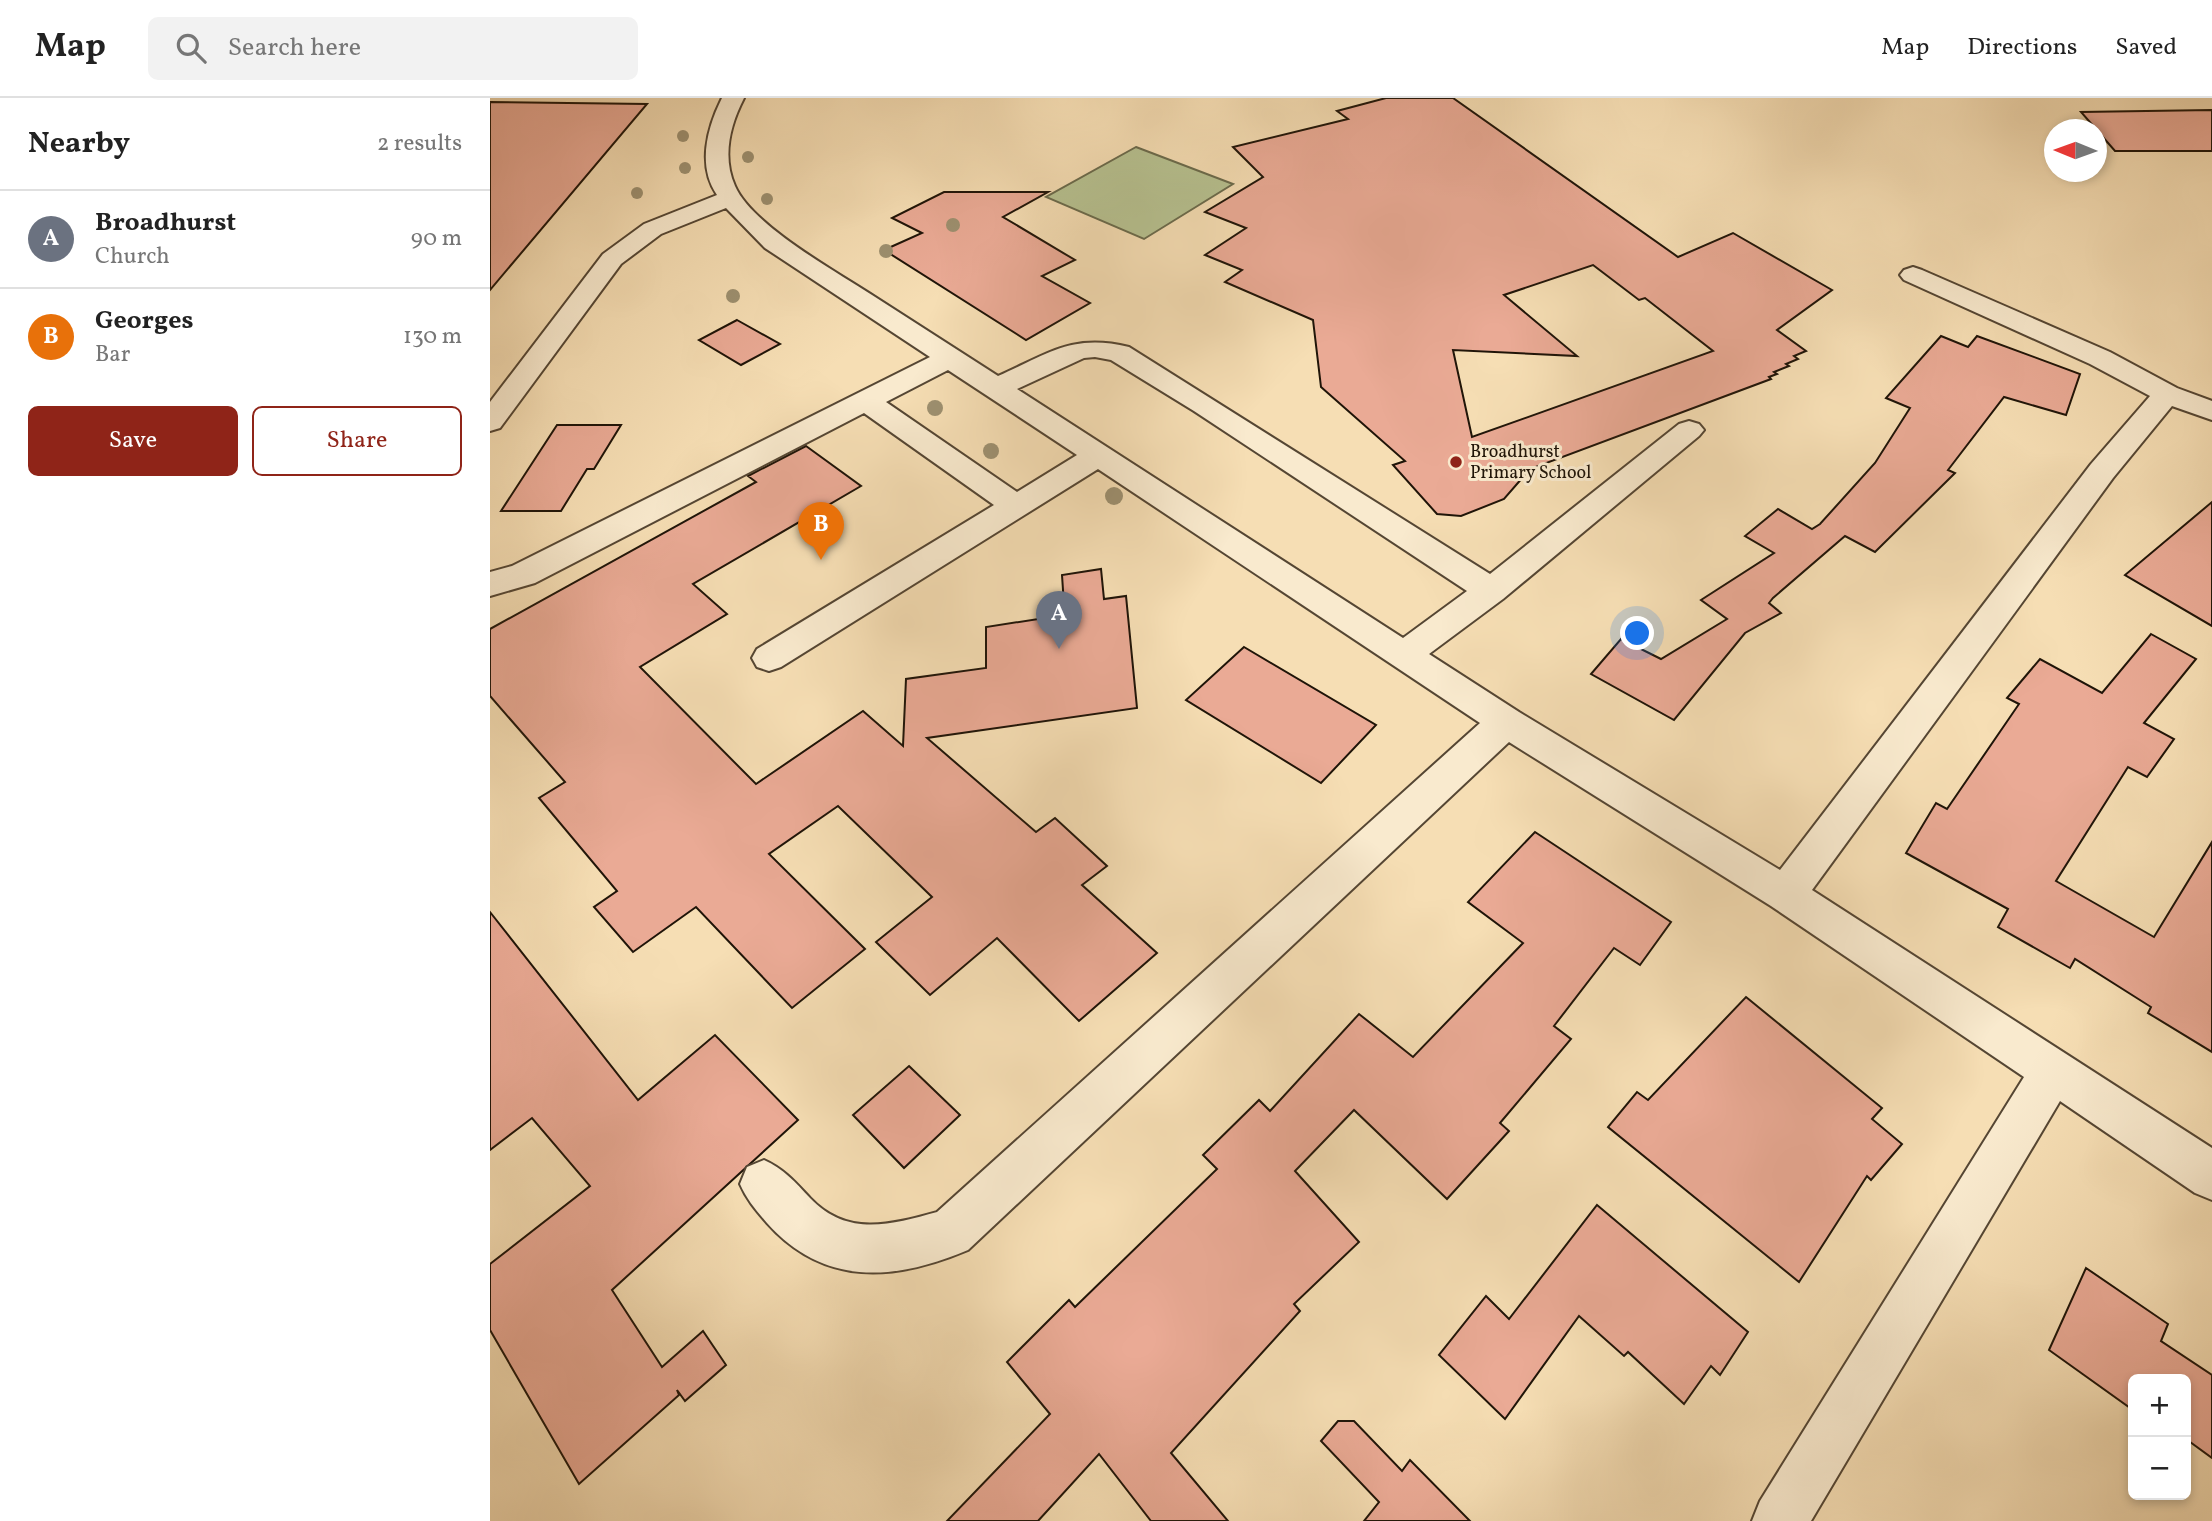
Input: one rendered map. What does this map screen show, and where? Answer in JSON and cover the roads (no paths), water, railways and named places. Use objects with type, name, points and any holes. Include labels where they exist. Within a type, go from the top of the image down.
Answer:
[{"type":"street","points":[[733,98],[725,111],[717,148],[718,174],[730,199],[774,243],[1506,722],[1785,894],[2212,1176]]},
{"type":"street","points":[[490,422],[612,258],[627,243],[660,225],[730,199]]},
{"type":"street","points":[[1913,275],[2101,358],[2168,394],[2212,411]]},
{"type":"street","points":[[995,388],[1079,350],[1095,349],[1119,353],[1491,591]]},
{"type":"street","points":[[490,584],[523,575],[950,358]]},
{"type":"street","points":[[1785,894],[2102,471],[2168,394]]},
{"type":"street","points":[[865,401],[1016,506]]},
{"type":"street","points":[[1404,655],[1491,591],[1689,430]]},
{"type":"street","points":[[769,658],[1099,455]]},
{"type":"street","points":[[764,1184],[814,1234],[843,1245],[877,1249],[913,1244],[951,1233],[1506,722]]},
{"type":"street","points":[[1780,1521],[2052,1072]]},
{"type":"place","name":"Broadhurst Primary School","points":[[1456,462]]},
{"type":"place","name":"Georges","points":[[821,560]]},
{"type":"place","name":"Broadhurst","points":[[1059,649]]}]
